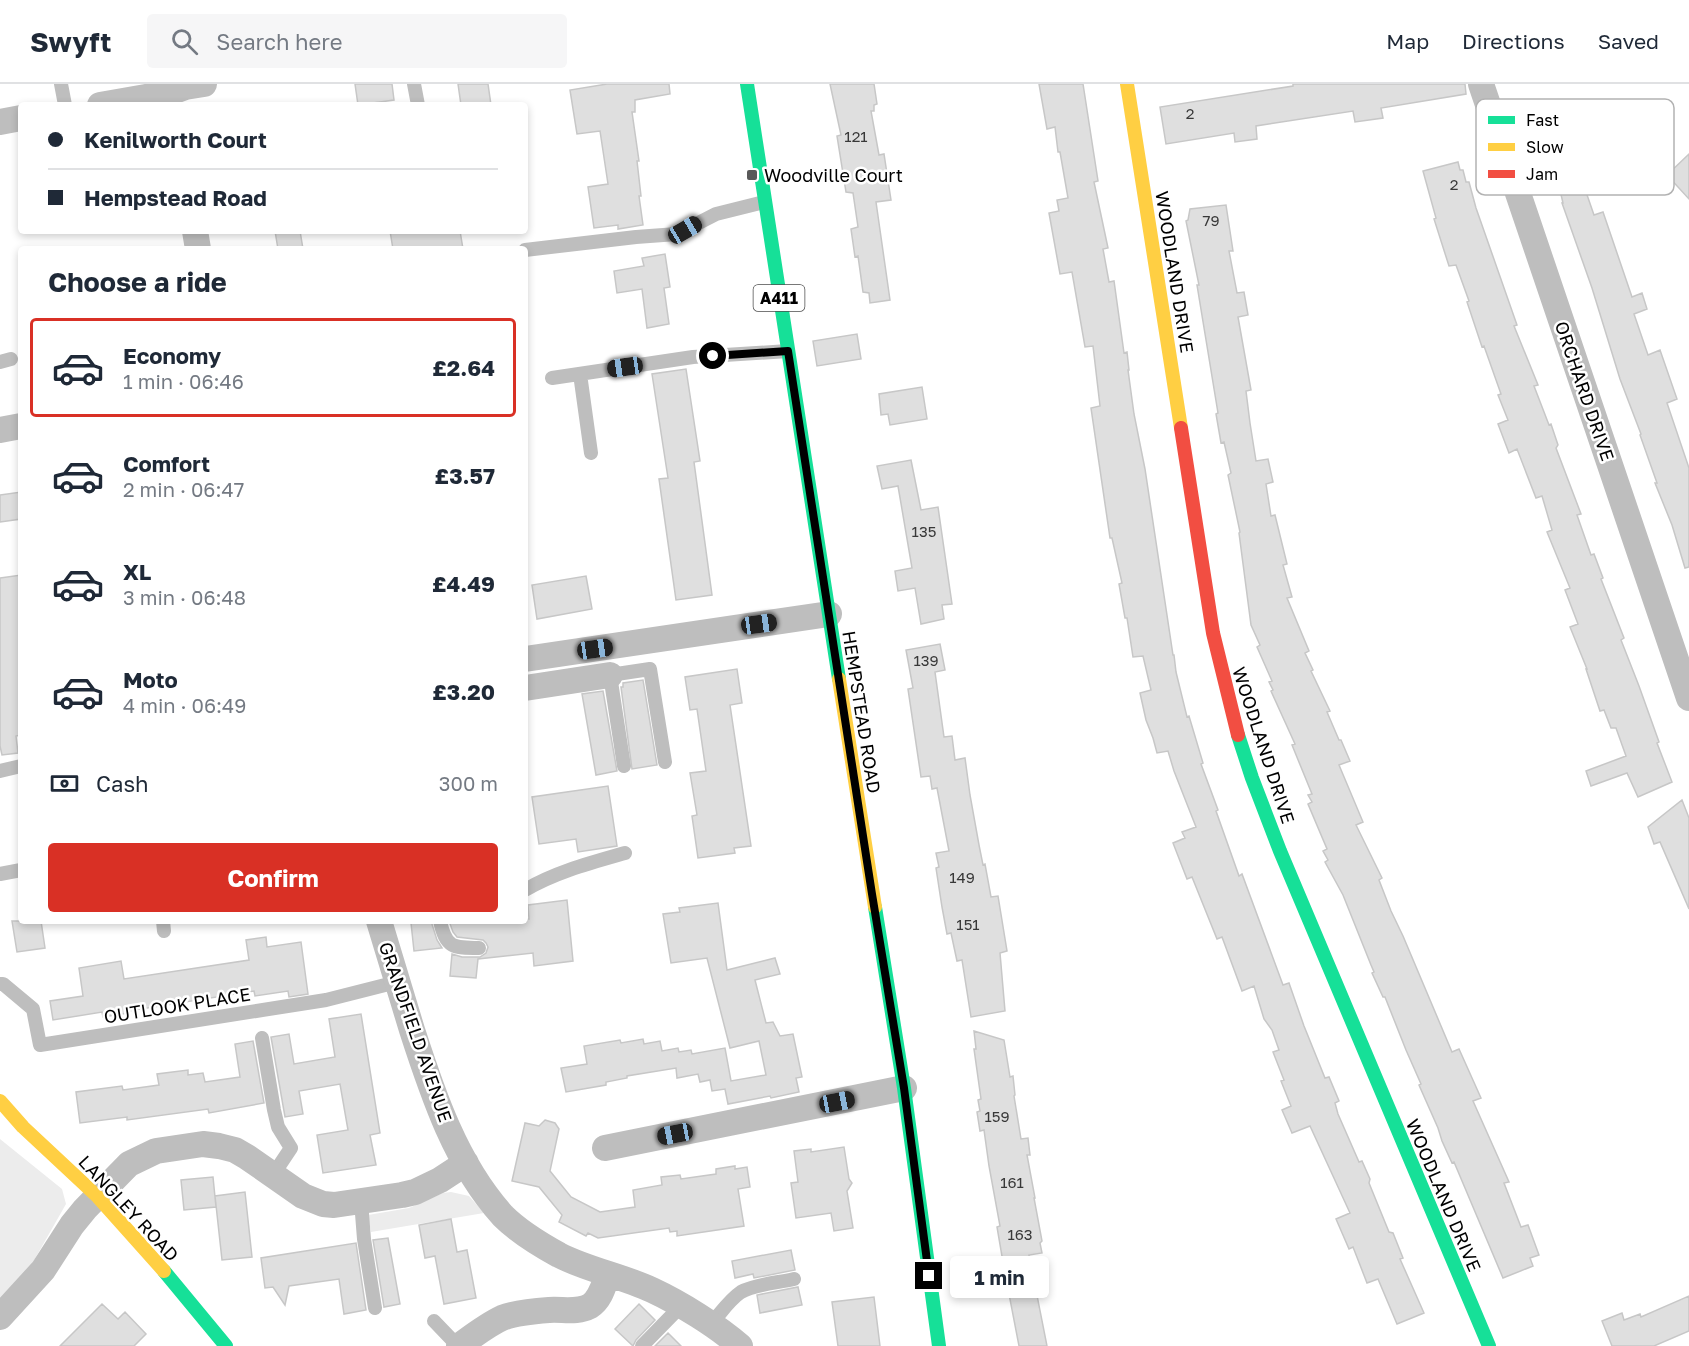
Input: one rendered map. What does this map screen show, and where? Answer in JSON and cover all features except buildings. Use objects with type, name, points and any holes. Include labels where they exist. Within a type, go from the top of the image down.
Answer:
[{"type":"street","points":[[119,102],[170,94],[185,87],[204,84]]},
{"type":"street","name":"HEMPSTEAD ROAD","points":[[747,84],[808,488],[904,1088],[939,1346]]},
{"type":"street","name":"WOODLAND DRIVE","points":[[1127,84],[1213,633],[1234,722],[1280,850],[1489,1346]]},
{"type":"street","name":"ORCHARD DRIVE","points":[[1481,84],[1486,99]]},
{"type":"street","points":[[0,122],[18,119]]},
{"type":"street","name":"ORCHARD DRIVE","points":[[1519,195],[1689,698]]},
{"type":"street","points":[[0,430],[18,427]]},
{"type":"street","points":[[528,659],[829,614]]},
{"type":"street","points":[[528,688],[610,675]]},
{"type":"street","name":"GRANDFIELD AVENUE","points":[[380,924],[423,1066],[438,1105],[466,1163],[504,1216],[535,1241],[561,1256],[653,1290],[711,1324],[740,1346]]},
{"type":"street","points":[[605,1148],[904,1088]]},
{"type":"street","name":"LANGLEY ROAD","points":[[0,1101],[39,1142],[98,1196],[226,1346]]},
{"type":"street","points":[[0,1317],[43,1270],[72,1225],[98,1196],[129,1164],[156,1151],[203,1144],[235,1150],[303,1197],[320,1204],[334,1205],[415,1192],[440,1180],[466,1163]]},
{"type":"street","points":[[458,1346],[504,1317],[549,1310],[570,1311],[588,1307],[599,1297],[608,1274]]},
{"type":"lane","points":[[61,84],[64,102]]},
{"type":"lane","points":[[414,84],[417,102]]},
{"type":"lane","points":[[528,250],[677,234],[716,214],[764,202]]},
{"type":"lane","points":[[552,378],[693,357],[788,351]]},
{"type":"lane","points":[[580,374],[591,453]]},
{"type":"lane","points":[[624,766],[610,675],[650,669],[665,762]]},
{"type":"lane","points":[[0,771],[18,767]]},
{"type":"lane","points":[[528,888],[578,866],[625,853]]},
{"type":"lane","points":[[0,874],[18,871]]},
{"type":"lane","points":[[441,924],[444,937],[451,945],[457,948],[479,948]]},
{"type":"lane","name":"OUTLOOK PLACE","points":[[0,984],[33,1008],[40,1045],[326,1000],[397,982]]},
{"type":"lane","points":[[262,1038],[278,1128],[291,1148],[273,1175]]},
{"type":"lane","points":[[361,1202],[364,1239],[375,1308]]},
{"type":"lane","points":[[711,1324],[731,1300],[742,1292],[794,1279]]},
{"type":"lane","points":[[642,1346],[681,1306]]},
{"type":"lane","points":[[434,1321],[458,1346]]},
{"type":"shaded area","points":[[0,1139],[62,1189],[66,1204],[24,1278],[0,1303]]},
{"type":"shaded area","points":[[451,1192],[469,1196],[484,1213],[371,1232],[368,1215],[409,1208],[443,1193]]},
{"type":"traffic: fast","points":[[747,84],[839,679]]},
{"type":"traffic: fast","points":[[1238,735],[1280,851],[1489,1346]]},
{"type":"traffic: fast","points":[[875,907],[904,1088],[939,1346]]},
{"type":"traffic: fast","points":[[164,1271],[226,1346]]},
{"type":"traffic: slow","points":[[1127,84],[1181,428]]},
{"type":"traffic: slow","points":[[839,679],[875,907]]},
{"type":"traffic: slow","points":[[0,1101],[23,1127],[98,1197],[164,1271]]},
{"type":"traffic: jam","points":[[1181,428],[1213,633],[1238,735]]},
{"type":"place","name":"Woodville Court","points":[[752,175]]},
{"type":"route","points":[[713,356],[788,351],[904,1088],[929,1276]]}]
